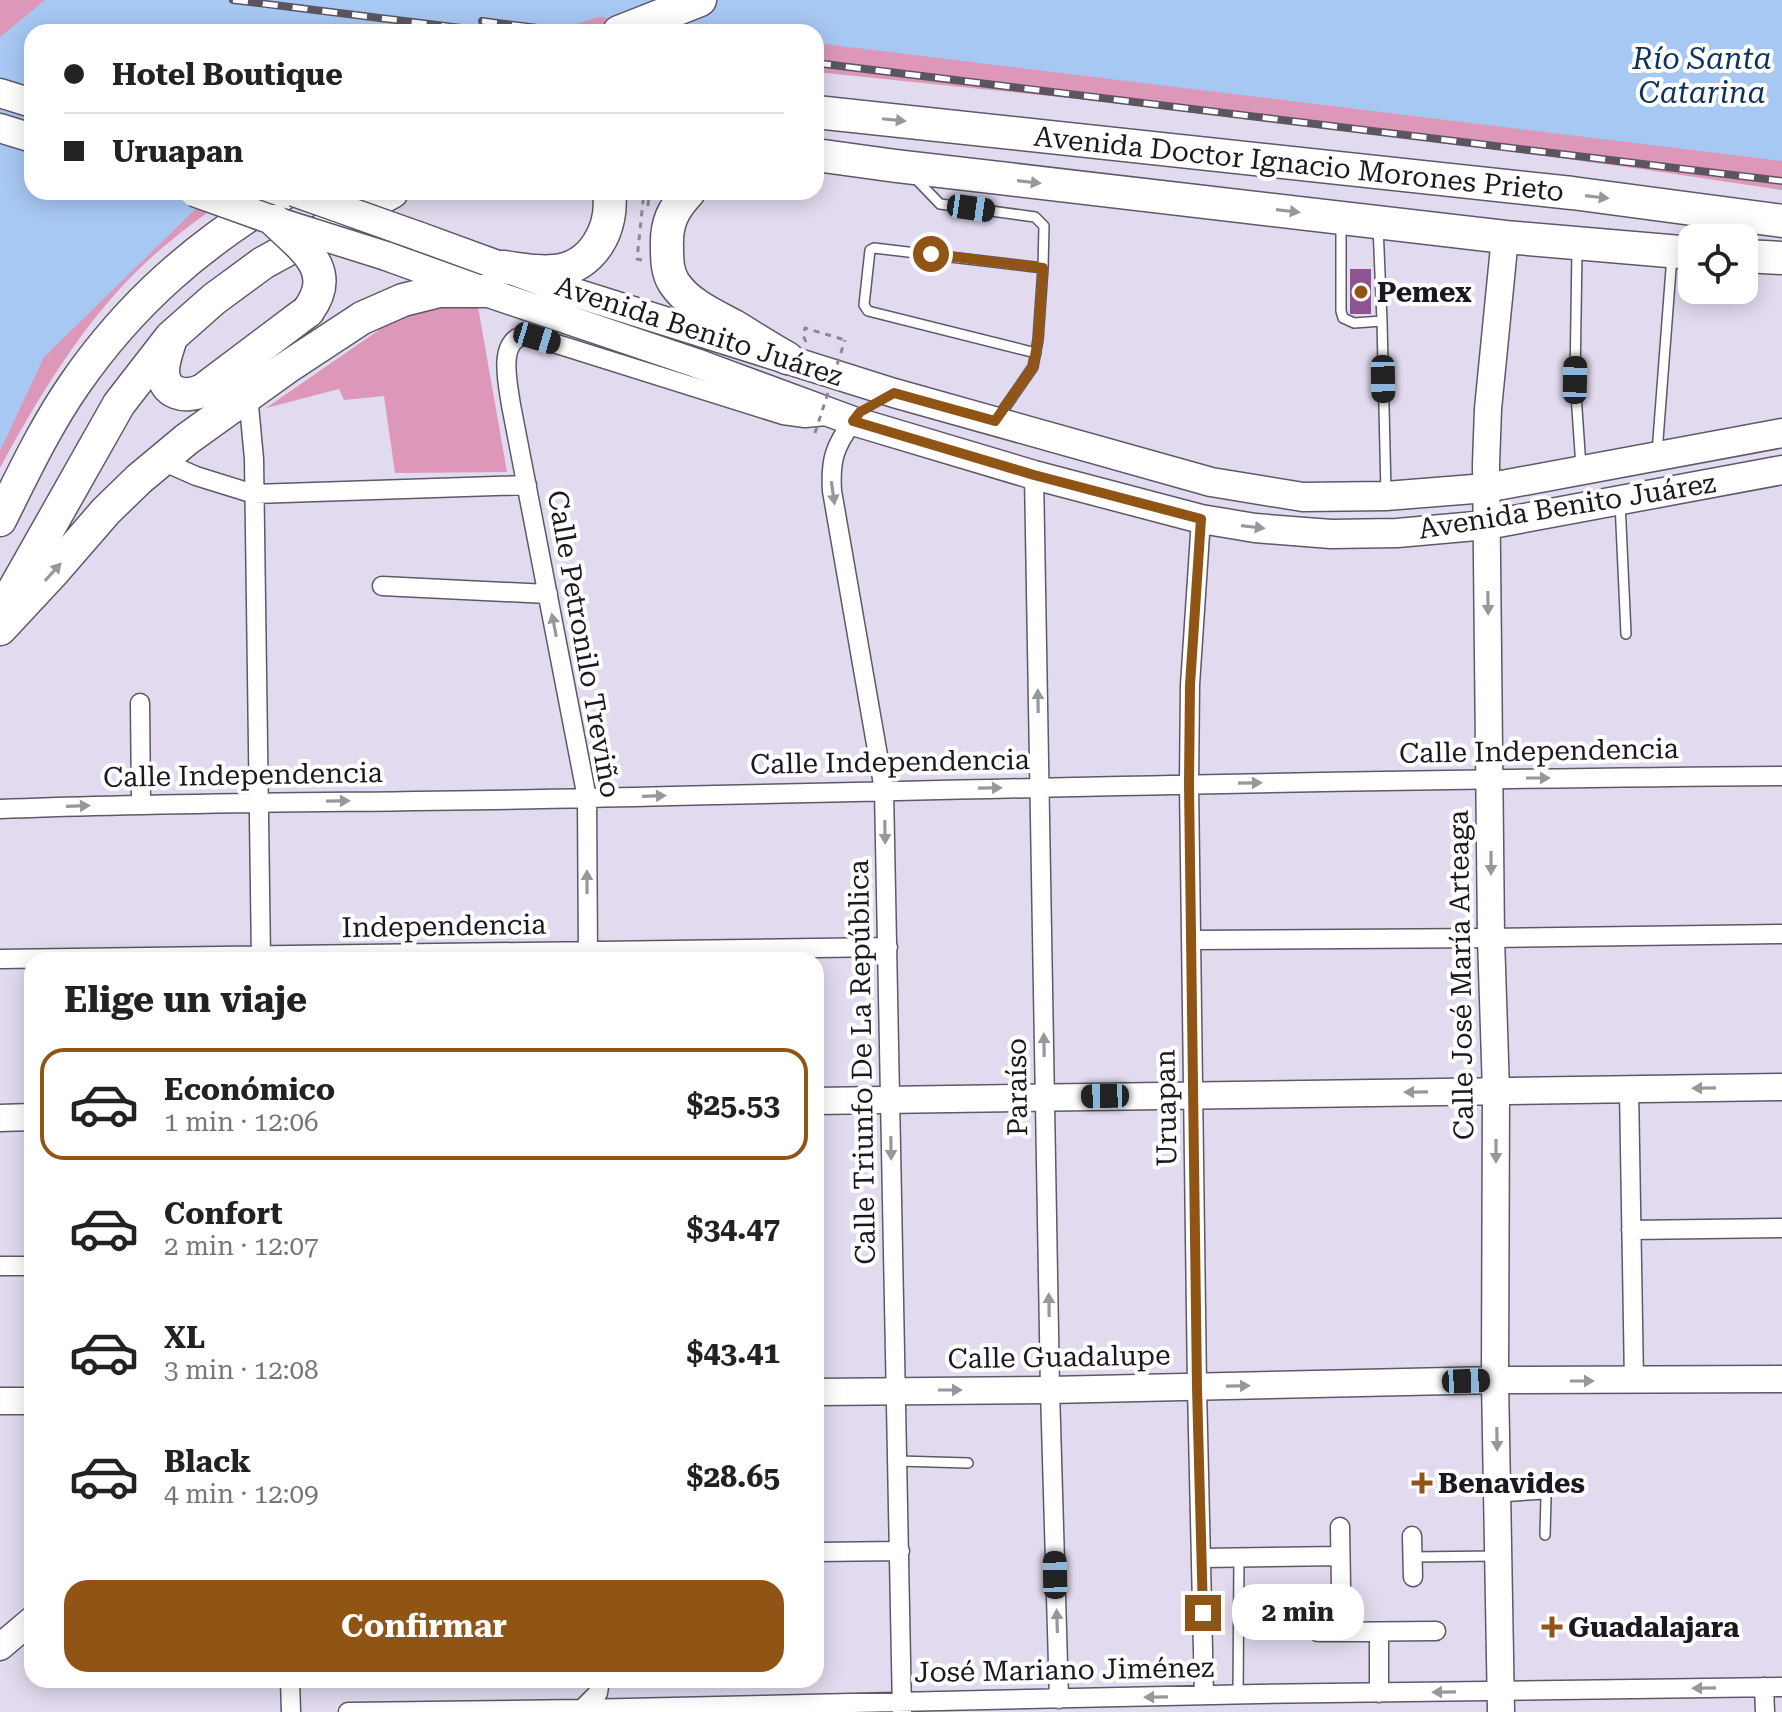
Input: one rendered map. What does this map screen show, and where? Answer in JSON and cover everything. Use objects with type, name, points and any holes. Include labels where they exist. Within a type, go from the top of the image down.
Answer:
[{"type":"highway","points":[[639,24],[700,0]]},
{"type":"highway","name":"Avenida Doctor Ignacio Morones Prieto","points":[[824,113],[1556,192],[1782,221]]},
{"type":"highway","name":"Avenida Doctor Ignacio Morones Prieto","points":[[824,156],[1505,237],[1678,253]]},
{"type":"highway","points":[[824,173],[900,167]]},
{"type":"highway","points":[[0,615],[119,404],[171,337],[214,299],[263,263],[377,200]]},
{"type":"highway","points":[[503,267],[555,271],[583,260],[602,239],[610,212],[609,200]]},
{"type":"highway","points":[[682,200],[669,218],[666,234],[667,263],[673,281],[703,310],[787,358]]},
{"type":"highway","points":[[0,520],[60,408],[117,328],[194,254],[250,213],[280,206],[316,264],[320,291],[308,311],[203,390],[189,395],[174,392],[164,380],[171,337]]},
{"type":"highway","points":[[1577,244],[1614,236],[1782,221]]},
{"type":"highway","points":[[1758,257],[1782,258]]},
{"type":"highway","points":[[0,629],[106,511],[139,479],[248,395],[362,318],[389,306],[439,291],[483,291]]},
{"type":"main road","points":[[0,93],[24,100]]},
{"type":"main road","points":[[0,128],[24,136]]},
{"type":"main road","name":"Avenida Benito Juárez","points":[[243,200],[280,206],[386,256],[696,363],[834,422],[1201,519],[1255,528],[1331,534],[1397,533],[1487,525],[1782,470]]},
{"type":"main road","name":"Avenida Benito Juárez","points":[[317,200],[563,289],[894,393],[1211,482],[1303,497],[1386,496],[1486,488],[1782,433]]},
{"type":"main road","points":[[834,422],[894,393]]},
{"type":"street","name":"Calle José María Arteaga","points":[[1501,1702],[1495,1380],[1496,1091],[1491,938],[1486,488],[1488,409],[1505,237]]},
{"type":"street","name":"Calle Petronilo Treviño","points":[[588,952],[587,798],[511,405],[506,367],[512,340],[528,335],[783,415],[822,417],[834,422]]},
{"type":"street","points":[[248,395],[254,459],[260,952]]},
{"type":"street","name":"Calle Triunfo De La República","points":[[834,422],[839,441],[830,469],[832,491],[884,790],[902,1707]]},
{"type":"street","points":[[162,461],[196,476],[254,494],[527,485]]},
{"type":"street","name":"Paraíso","points":[[1034,475],[1050,1390],[1059,1699]]},
{"type":"street","name":"Uruapan","points":[[1201,519],[1190,685],[1189,784],[1204,1695]]},
{"type":"street","points":[[382,586],[548,594]]},
{"type":"street","points":[[140,703],[141,803]]},
{"type":"street","name":"Calle Independencia","points":[[0,809],[141,803],[587,798],[1490,778],[1782,776]]},
{"type":"street","points":[[1192,940],[1782,934]]},
{"type":"street","name":"Independencia","points":[[721,952],[888,947]]},
{"type":"street","name":"Independencia","points":[[0,959],[24,959]]},
{"type":"street","points":[[824,1101],[1782,1087]]},
{"type":"street","points":[[1629,1089],[1634,1381]]},
{"type":"street","points":[[0,1118],[24,1117]]},
{"type":"street","points":[[1631,1230],[1782,1228]]},
{"type":"street","points":[[0,1266],[24,1266]]},
{"type":"street","name":"Calle Guadalupe","points":[[824,1392],[1495,1380],[1782,1379]]},
{"type":"street","points":[[0,1401],[24,1401]]},
{"type":"street","points":[[1340,1527],[1341,1587]]},
{"type":"street","points":[[1412,1536],[1413,1577]]},
{"type":"street","points":[[824,1552],[900,1551]]},
{"type":"street","points":[[1202,1558],[1340,1556]]},
{"type":"street","points":[[1,1645],[24,1626]]},
{"type":"street","points":[[1318,1632],[1436,1631]]},
{"type":"street","points":[[1379,1632],[1379,1693]]},
{"type":"street","points":[[1765,1712],[1773,1687]]},
{"type":"street","name":"José Mariano Jiménez","points":[[348,1712],[902,1707],[1204,1695],[1238,1695],[1258,1703],[1379,1693],[1501,1702],[1773,1687]]},
{"type":"street","points":[[290,1688],[291,1712]]},
{"type":"street","points":[[579,1710],[598,1693],[599,1688]]},
{"type":"lane","points":[[900,167],[940,204],[1035,217],[1044,226],[1033,367],[995,421]]},
{"type":"lane","points":[[1341,217],[1342,316],[1354,323],[1382,321]]},
{"type":"lane","points":[[1378,222],[1386,496]]},
{"type":"lane","points":[[1577,244],[1575,380],[1581,471]]},
{"type":"lane","points":[[1036,353],[868,311],[864,305],[870,250],[874,248],[1043,268]]},
{"type":"lane","points":[[1657,456],[1678,285]]},
{"type":"lane","points":[[1620,500],[1626,634]]},
{"type":"lane","points":[[898,1461],[968,1463]]},
{"type":"lane","points":[[1498,1497],[1544,1494],[1545,1535]]},
{"type":"lane","points":[[1412,1557],[1499,1556]]},
{"type":"lane","points":[[1238,1695],[1239,1557]]},
{"type":"path","points":[[639,239],[643,200]]},
{"type":"path","points":[[822,371],[803,335],[805,328],[845,340],[834,422]]},
{"type":"shaded area","name":"Río Santa Catarina","points":[[0,0],[1782,0],[1782,190],[1417,139],[824,73],[824,24],[24,24],[24,200],[225,200],[151,258],[99,313],[29,415],[0,468]]},
{"type":"shaded area","points":[[477,301],[507,472],[395,473],[384,396],[344,400],[339,389],[266,408],[392,321],[426,306]]},
{"type":"water","name":"Río Santa Catarina","points":[[45,0],[1782,0],[1782,161],[824,44],[824,24],[656,24],[599,17],[577,24],[24,24],[24,200],[205,200],[44,357],[0,451],[0,37]]},
{"type":"building","name":"Pemex","points":[[1350,269],[1371,269],[1371,314],[1350,314]]},
{"type":"railway","points":[[233,0],[429,24]]},
{"type":"railway","points":[[482,21],[506,24]]},
{"type":"railway","points":[[824,64],[1782,181]]},
{"type":"place","name":"Pemex","points":[[1361,292]]},
{"type":"place","name":"Benavides","points":[[1422,1483]]},
{"type":"place","name":"Guadalajara","points":[[1552,1627]]},
{"type":"route","points":[[931,254],[1043,268],[1033,367],[995,421],[894,393],[860,412],[853,421],[1034,475],[1201,519],[1190,685],[1189,784],[1203,1613]]}]
